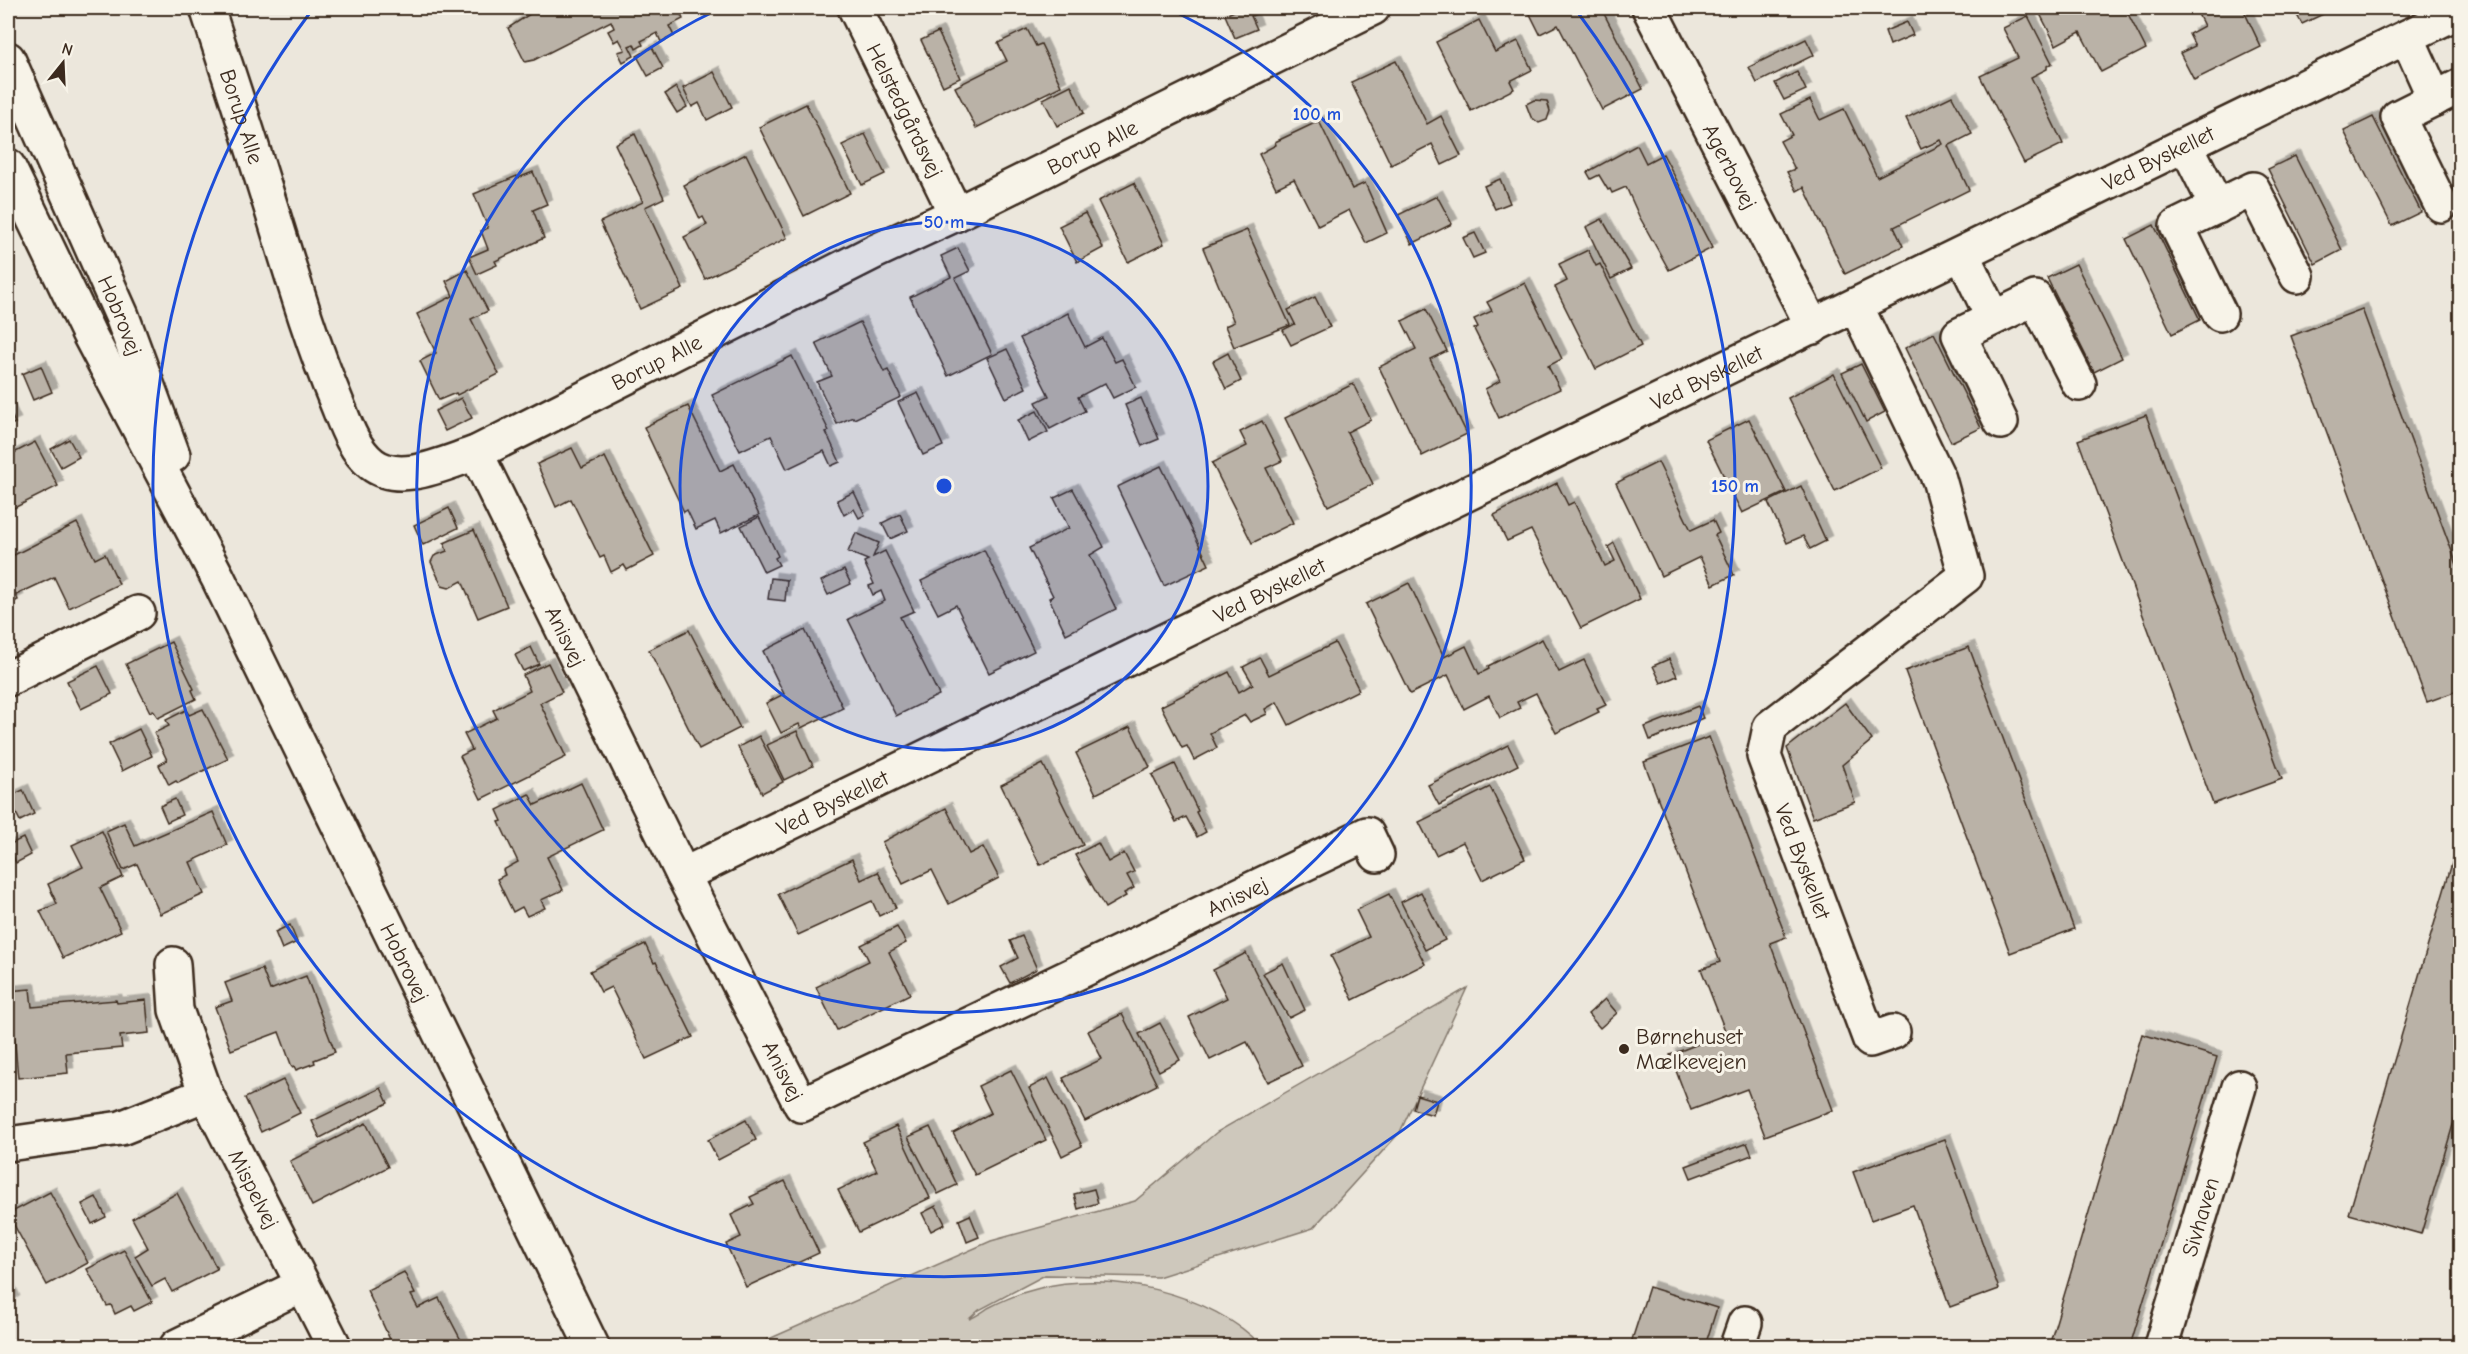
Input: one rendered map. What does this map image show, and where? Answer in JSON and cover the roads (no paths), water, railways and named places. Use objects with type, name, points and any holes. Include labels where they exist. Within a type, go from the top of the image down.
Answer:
[{"type":"street","name":"Borup Alle","points":[[207,8],[315,351],[356,446],[372,464],[388,472],[426,468],[476,453],[874,252],[956,214],[1373,8]]},
{"type":"street","name":"Helstedgårdsvej","points":[[855,8],[956,214]]},
{"type":"street","name":"Agerbovej","points":[[1649,8],[1813,327]]},
{"type":"street","name":"Ved Byskellet","points":[[683,875],[2460,11]]},
{"type":"street","points":[[2406,37],[2448,93],[2398,117],[2441,205]]},
{"type":"street","name":"Hobrovej","points":[[8,59],[122,316],[218,578]]},
{"type":"street","points":[[2187,145],[2217,207]]},
{"type":"street","name":"Hobrovej","points":[[8,166],[89,334],[218,578],[592,1347]]},
{"type":"street","points":[[2220,314],[2177,226],[2253,189],[2297,276]]},
{"type":"street","points":[[1962,254],[1993,318]]},
{"type":"street","points":[[2001,422],[1959,335],[1993,318],[2035,298],[2079,384]]},
{"type":"street","name":"Ved Byskellet","points":[[1856,306],[1939,479],[1966,576],[1770,727],[1764,756],[1869,1040],[1893,1032]]},
{"type":"street","name":"Anisvej","points":[[476,453],[683,875],[801,1105],[1367,834],[1377,855]]},
{"type":"street","points":[[8,679],[138,613]]},
{"type":"street","name":"Mispelvej","points":[[173,964],[176,1010],[206,1094],[334,1347]]},
{"type":"street","name":"Sivhaven","points":[[2161,1347],[2240,1086]]},
{"type":"street","points":[[8,1144],[121,1128],[206,1094]]},
{"type":"street","points":[[177,1347],[302,1285]]},
{"type":"place","name":"Børnehuset Mælkevejen","points":[[1624,1049]]}]
